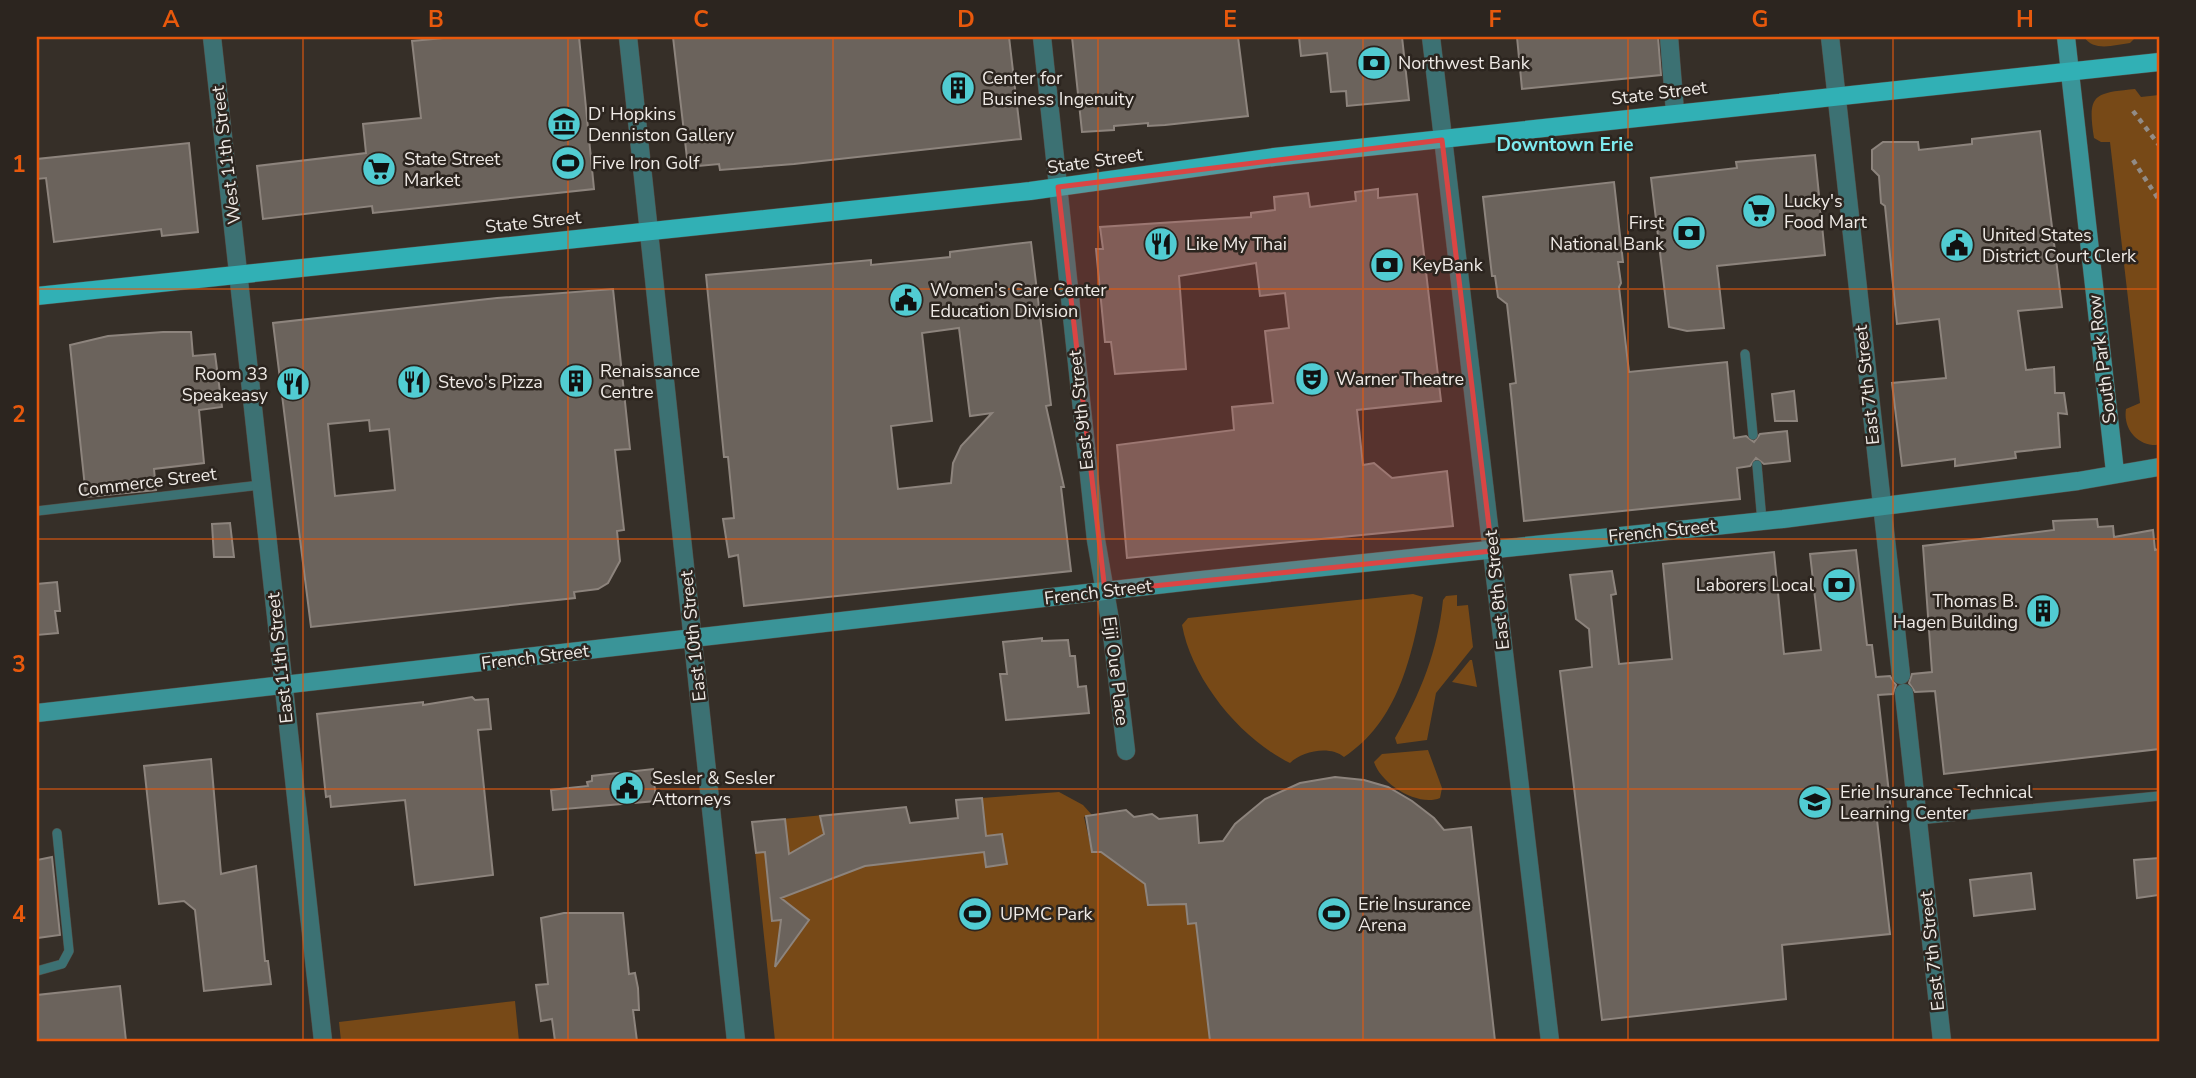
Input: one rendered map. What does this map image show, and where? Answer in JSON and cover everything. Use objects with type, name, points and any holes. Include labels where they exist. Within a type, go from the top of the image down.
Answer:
[{"type":"main road","name":"South Park Row","points":[[2066,37],[2115,472]]},
{"type":"main road","name":"State Street","points":[[37,296],[1058,187],[1274,157],[1837,94],[2070,73],[2159,62]]},
{"type":"main road","name":"French Street","points":[[37,713],[1105,591],[1762,521],[2078,481],[2115,472],[2159,467]]},
{"type":"street","name":"West 11th Street","points":[[212,37],[240,274]]},
{"type":"street","name":"East 10th Street","points":[[628,37],[736,1041]]},
{"type":"street","name":"East 9th Street","points":[[1042,37],[1096,540],[1105,591]]},
{"type":"street","name":"East 8th Street","points":[[1431,37],[1550,1041]]},
{"type":"street","points":[[1669,37],[1675,112]]},
{"type":"street","name":"East 7th Street","points":[[1830,37],[1901,675]]},
{"type":"street","name":"East 11th Street","points":[[240,274],[323,1041]]},
{"type":"street","name":"Eiji Oue Place","points":[[1105,591],[1126,751]]},
{"type":"street","name":"East 7th Street","points":[[1904,693],[1942,1041]]},
{"type":"lane","points":[[1745,354],[1753,435]]},
{"type":"lane","points":[[1757,465],[1762,521]]},
{"type":"lane","name":"Commerce Street","points":[[37,511],[261,485]]},
{"type":"lane","points":[[1918,820],[2159,796]]},
{"type":"lane","points":[[37,971],[62,964],[69,951],[57,833]]},
{"type":"path","points":[[2133,111],[2159,145]]},
{"type":"path","points":[[2133,160],[2159,200]]},
{"type":"highlighted area","points":[[1442,140],[1492,551],[1105,591],[1058,187]]},
{"type":"shaded area","points":[[2084,37],[2134,39],[2130,43],[2099,46],[2088,42]]},
{"type":"shaded area","points":[[2135,89],[2141,97],[2159,95],[2159,444],[2156,445],[2137,439],[2127,423],[2126,409],[2140,403],[2110,142],[2101,142],[2094,138],[2092,123],[2096,98],[2110,92]]},
{"type":"shaded area","points":[[1413,594],[1423,597],[1414,642],[1400,686],[1378,726],[1344,757],[1324,750],[1302,755],[1290,763],[1254,739],[1221,706],[1208,687],[1196,666],[1182,625],[1188,618]]},
{"type":"shaded area","points":[[1457,595],[1457,606],[1468,605],[1473,647],[1436,693],[1427,740],[1397,744],[1395,738],[1420,689],[1432,654],[1443,600],[1446,596]]},
{"type":"shaded area","points":[[1470,660],[1477,687],[1452,682]]},
{"type":"shaded area","points":[[1428,750],[1442,788],[1440,798],[1421,799],[1401,792],[1384,778],[1374,762],[1382,754]]},
{"type":"shaded area","name":"UPMC Park","points":[[1059,792],[1083,805],[1092,815],[1084,817],[1092,852],[1101,852],[1145,884],[1148,905],[1186,904],[1188,924],[1196,923],[1210,1041],[775,1041],[752,822],[906,807],[910,823],[957,818],[956,800]]},
{"type":"shaded area","points":[[515,1001],[519,1041],[341,1041],[339,1022]]},
{"type":"building","points":[[454,37],[579,37],[594,189],[373,213],[372,206],[263,219],[257,166],[366,153],[363,124],[421,118],[412,41]]},
{"type":"building","points":[[673,37],[1009,37],[1021,139],[794,164],[720,170],[719,164],[688,167]]},
{"type":"building","points":[[1072,37],[1238,37],[1248,116],[1165,125],[1148,126],[1148,123],[1114,126],[1114,130],[1082,132]]},
{"type":"building","points":[[1299,37],[1402,37],[1409,100],[1347,106],[1346,91],[1331,92],[1327,53],[1301,56]]},
{"type":"building","points":[[1517,37],[1658,37],[1661,75],[1522,89]]},
{"type":"building","points":[[2040,131],[2062,307],[2018,311],[2026,370],[2054,367],[2055,393],[2064,393],[2067,414],[2058,413],[2060,447],[2015,452],[2016,458],[1955,466],[1955,459],[1902,466],[1892,383],[1946,378],[1939,319],[1897,324],[1885,206],[1881,203],[1879,176],[1872,169],[1872,150],[1883,142],[1918,142],[1919,150],[1972,144],[1972,139]]},
{"type":"building","points":[[189,143],[198,232],[162,236],[161,229],[54,242],[46,178],[37,179],[37,159]]},
{"type":"building","points":[[1815,155],[1825,255],[1717,266],[1724,328],[1687,331],[1669,327],[1651,178],[1737,168],[1736,162]]},
{"type":"building","points":[[1614,182],[1623,262],[1618,262],[1621,283],[1619,287],[1629,372],[1727,362],[1734,438],[1746,436],[1754,442],[1760,434],[1787,431],[1790,461],[1764,464],[1756,458],[1750,466],[1737,468],[1740,499],[1524,521],[1510,384],[1516,383],[1507,304],[1498,297],[1495,276],[1492,276],[1483,197]]},
{"type":"building","points":[[1378,189],[1378,198],[1417,194],[1441,401],[1357,410],[1363,465],[1374,463],[1392,478],[1447,471],[1453,526],[1127,558],[1117,445],[1234,430],[1232,407],[1273,403],[1265,331],[1289,328],[1285,293],[1260,296],[1256,263],[1179,276],[1186,369],[1115,374],[1111,342],[1105,342],[1096,249],[1103,249],[1100,227],[1251,217],[1251,213],[1275,210],[1274,197],[1308,193],[1310,207],[1356,201],[1355,192]]},
{"type":"building","points":[[1031,242],[1051,405],[1046,406],[1064,487],[1061,487],[1071,571],[744,606],[738,555],[729,557],[723,519],[734,518],[728,457],[724,457],[706,275],[871,260],[871,265],[950,257],[950,252]],"holes":[[[959,328],[970,416],[992,413],[961,446],[953,463],[951,483],[898,489],[891,426],[932,421],[922,333]]]},
{"type":"building","points":[[613,289],[630,449],[615,450],[624,530],[617,531],[620,561],[608,583],[598,589],[574,592],[575,598],[311,627],[273,323],[497,298]],"holes":[[[369,420],[370,431],[389,429],[395,490],[335,496],[328,424]]]},
{"type":"building","points":[[191,332],[193,356],[215,354],[222,407],[199,410],[204,463],[154,469],[156,490],[86,497],[70,345],[108,336]]},
{"type":"building","points":[[1794,391],[1797,421],[1775,421],[1772,394]]},
{"type":"building","name":"Thomas B. Hagen Building","points":[[2097,519],[2098,527],[2113,526],[2114,537],[2153,530],[2155,550],[2159,549],[2159,749],[1944,774],[1935,691],[1915,692],[1909,683],[1912,674],[1932,672],[1923,546],[2054,530],[2053,521]]},
{"type":"building","points":[[230,523],[234,557],[214,557],[212,524]]},
{"type":"building","points":[[1856,550],[1867,645],[1872,645],[1876,677],[1890,676],[1896,685],[1893,694],[1878,695],[1891,811],[1876,811],[1890,934],[1782,945],[1786,999],[1602,1020],[1560,671],[1592,667],[1589,629],[1576,619],[1570,575],[1612,571],[1616,594],[1611,595],[1619,664],[1672,659],[1663,564],[1774,552],[1784,654],[1821,650],[1810,554]]},
{"type":"building","points":[[57,582],[60,611],[55,611],[58,633],[37,635],[37,584]]},
{"type":"building","points":[[1042,638],[1042,641],[1068,640],[1070,656],[1075,656],[1078,687],[1086,686],[1089,713],[1006,720],[1000,674],[1007,674],[1003,642]]},
{"type":"building","points":[[472,697],[475,700],[488,699],[491,729],[478,730],[493,875],[415,885],[405,800],[331,807],[330,796],[326,797],[317,714],[423,702],[423,705]]},
{"type":"building","points":[[211,759],[221,874],[256,866],[265,961],[268,961],[271,984],[204,991],[195,910],[184,901],[159,904],[144,766]]},
{"type":"building","points":[[653,769],[656,801],[553,810],[551,790],[588,786],[587,782],[592,781],[592,776]]},
{"type":"building","name":"Erie Insurance Arena","points":[[1335,777],[1364,780],[1388,787],[1412,801],[1434,818],[1444,830],[1471,827],[1495,1041],[1210,1041],[1196,923],[1188,924],[1186,904],[1148,905],[1145,884],[1101,852],[1092,852],[1086,816],[1126,810],[1134,817],[1152,814],[1159,819],[1197,815],[1199,843],[1223,841],[1235,824],[1265,799],[1300,783]]},
{"type":"building","points":[[982,798],[986,836],[1002,834],[1007,864],[986,867],[984,852],[865,866],[781,898],[809,920],[775,967],[781,920],[772,921],[765,852],[756,853],[752,822],[785,819],[789,854],[824,834],[820,816],[906,807],[910,823],[958,818],[956,800]]},
{"type":"building","points":[[52,857],[60,935],[37,938],[37,860]]},
{"type":"building","points":[[2159,858],[2159,895],[2137,898],[2134,860]]},
{"type":"building","points":[[2031,873],[2035,909],[1974,916],[1970,880]]},
{"type":"building","points":[[564,913],[623,913],[629,974],[635,973],[638,988],[639,1010],[633,1010],[637,1041],[555,1041],[552,1019],[541,1021],[536,985],[548,984],[541,918]]},
{"type":"building","points":[[120,986],[126,1041],[37,1041],[37,995]]},
{"type":"place","name":"Northwest Bank","points":[[1374,63]]},
{"type":"place","name":"Center for Business Ingenuity","points":[[958,88]]},
{"type":"place","name":"D' Hopkins Denniston Gallery","points":[[564,124]]},
{"type":"place","name":"Five Iron Golf","points":[[568,163]]},
{"type":"place","name":"State Street Market","points":[[379,169]]},
{"type":"place","name":"Lucky's Food Mart","points":[[1759,211]]},
{"type":"place","name":"First National Bank","points":[[1689,233]]},
{"type":"place","name":"Like My Thai","points":[[1161,244]]},
{"type":"place","name":"United States District Court Clerk","points":[[1957,245]]},
{"type":"place","name":"KeyBank","points":[[1387,265]]},
{"type":"place","name":"Women's Care Center Education Division","points":[[906,300]]},
{"type":"place","name":"Warner Theatre","points":[[1312,379]]},
{"type":"place","name":"Renaissance Centre","points":[[576,381]]},
{"type":"place","name":"Stevo's Pizza","points":[[414,382]]},
{"type":"place","name":"Room 33 Speakeasy","points":[[293,384]]},
{"type":"place","name":"Laborers Local","points":[[1839,585]]},
{"type":"place","name":"Thomas B. Hagen Building","points":[[2043,611]]},
{"type":"place","name":"Sesler & Sesler Attorneys","points":[[627,788]]},
{"type":"place","name":"Erie Insurance Technical Learning Center","points":[[1815,802]]},
{"type":"place","name":"UPMC Park","points":[[975,914]]},
{"type":"place","name":"Erie Insurance Arena","points":[[1334,914]]},
{"type":"district","name":"Downtown Erie","points":[[1565,145]]}]
